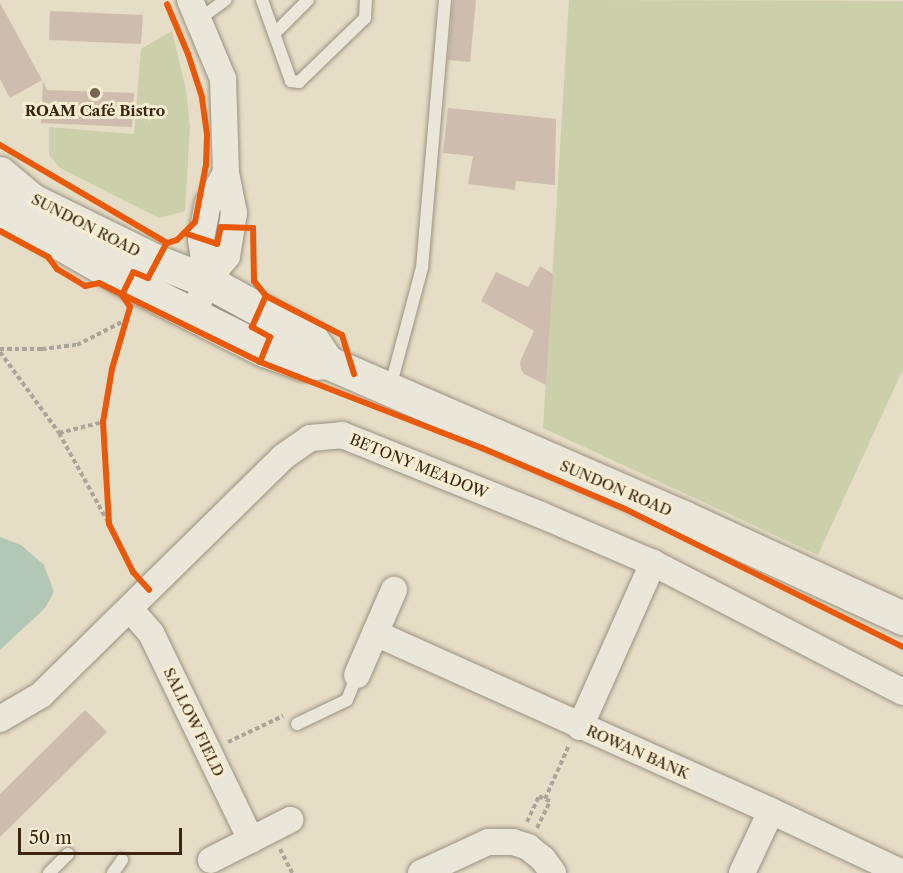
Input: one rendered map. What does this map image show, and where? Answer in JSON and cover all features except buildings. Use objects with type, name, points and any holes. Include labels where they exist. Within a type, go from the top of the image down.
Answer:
[{"type":"street","points":[[193,315],[207,281],[201,239],[208,204],[226,173],[224,79],[194,10]]},
{"type":"street","name":"SUNDON ROAD","points":[[0,173],[32,200],[156,261],[207,281],[311,338],[327,362]]},
{"type":"street","name":"SUNDON ROAD","points":[[0,209],[128,282],[278,355],[304,364],[327,362],[683,517],[903,618]]},
{"type":"street","name":"BETONY MEADOW","points":[[0,718],[41,695],[283,457],[310,438],[342,435],[541,515],[652,563],[903,692]]},
{"type":"street","points":[[580,727],[652,563]]},
{"type":"street","points":[[357,675],[394,590]]},
{"type":"street","name":"SALLOW FIELD","points":[[130,609],[151,633],[251,840]]},
{"type":"street","name":"ROWAN BANK","points":[[375,633],[771,811],[900,872]]},
{"type":"street","points":[[742,873],[771,811]]},
{"type":"street","points":[[212,860],[290,820]]},
{"type":"street","points":[[421,873],[488,842],[522,845],[543,859],[553,873]]},
{"type":"lane","points":[[194,10],[226,0]]},
{"type":"lane","points":[[262,0],[291,81],[299,82],[365,18],[366,0]]},
{"type":"lane","points":[[274,34],[308,0]]},
{"type":"lane","points":[[389,389],[422,268],[445,0]]},
{"type":"lane","points":[[297,724],[347,700],[357,675]]},
{"type":"lane","points":[[49,873],[68,854]]},
{"type":"lane","points":[[113,873],[122,860]]},
{"type":"path","points":[[122,331],[130,307],[122,295],[128,282]]},
{"type":"path","points":[[0,350],[77,345],[124,321]]},
{"type":"path","points":[[0,350],[59,433],[114,534]]},
{"type":"path","points":[[104,434],[105,412]]},
{"type":"path","points":[[59,433],[103,422]]},
{"type":"path","points":[[108,502],[109,524]]},
{"type":"path","points":[[208,751],[291,712],[297,724]]},
{"type":"path","points":[[545,799],[580,727]]},
{"type":"path","points":[[539,796],[550,801],[522,845],[539,796]]},
{"type":"shaded area","points":[[569,0],[903,1],[903,369],[818,555],[543,428]]},
{"type":"shaded area","points":[[172,31],[186,90],[190,126],[185,211],[159,218],[60,168],[49,155],[49,127],[134,134],[141,49]]},
{"type":"shaded area","points":[[0,537],[21,545],[44,565],[54,592],[45,608],[0,650]]},
{"type":"cycle path","points":[[122,295],[133,272],[148,278],[167,243],[177,240],[195,222],[206,165],[207,134],[202,97],[188,54],[167,4]]},
{"type":"cycle path","points":[[0,145],[167,243]]},
{"type":"cycle path","points":[[184,233],[217,244],[221,227],[253,228],[254,281],[266,296],[342,335],[354,374]]},
{"type":"cycle path","points":[[0,231],[48,257],[57,269],[85,286],[99,283],[260,362],[482,448],[625,509],[903,647]]},
{"type":"cycle path","points":[[122,295],[130,307],[112,369],[103,422],[109,524],[133,572],[149,590]]},
{"type":"cycle path","points":[[260,362],[270,337],[252,327],[266,296]]},
{"type":"place","name":"ROAM Café Bistro","points":[[95,93]]}]
